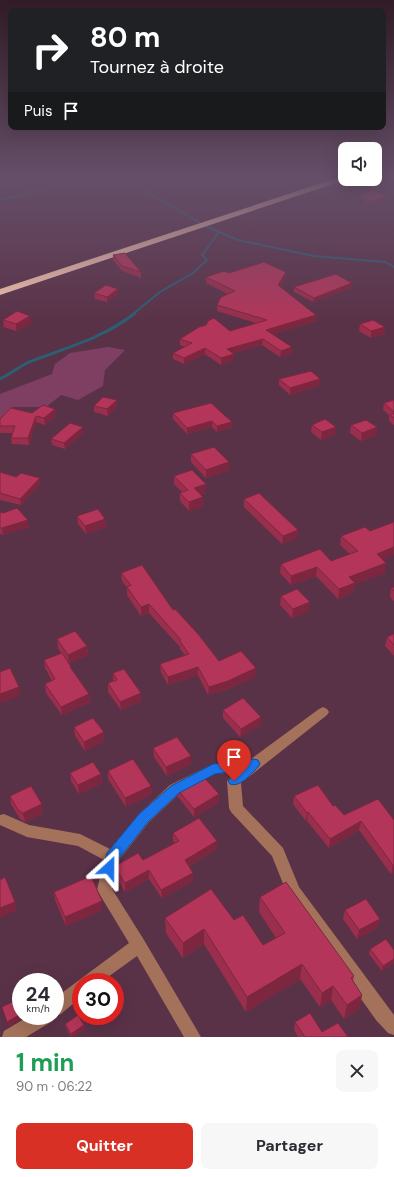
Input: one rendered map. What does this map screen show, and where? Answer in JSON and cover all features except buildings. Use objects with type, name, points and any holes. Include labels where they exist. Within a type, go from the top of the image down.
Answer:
[{"type":"highway","points":[[0,292],[202,225]]},
{"type":"street","points":[[323,712],[234,781],[236,808],[278,852],[294,891],[382,1014],[394,1027]]},
{"type":"street","points":[[192,1037],[139,945],[104,890],[112,857],[144,818],[175,789],[213,769],[254,764]]},
{"type":"street","points":[[4,820],[27,831],[80,840],[112,857]]},
{"type":"street","points":[[100,973],[139,945]]},
{"type":"street","points":[[64,1001],[72,994]]},
{"type":"street","points":[[10,1037],[30,1025]]},
{"type":"shaded area","points":[[108,347],[125,350],[105,370],[103,386],[78,400],[61,395],[46,407],[12,407],[0,420],[0,394],[52,374],[55,364],[70,353]]},
{"type":"waterway","points":[[204,225],[219,232]]},
{"type":"waterway","points":[[133,314],[160,292],[193,273],[207,260],[202,255],[219,232]]},
{"type":"waterway","points":[[219,232],[238,240],[314,256],[385,262],[394,267]]},
{"type":"waterway","points":[[0,379],[29,362],[97,336],[123,322],[135,313]]},
{"type":"route","points":[[109,868],[112,857],[144,818],[175,789],[213,769],[254,764],[234,781]]}]
